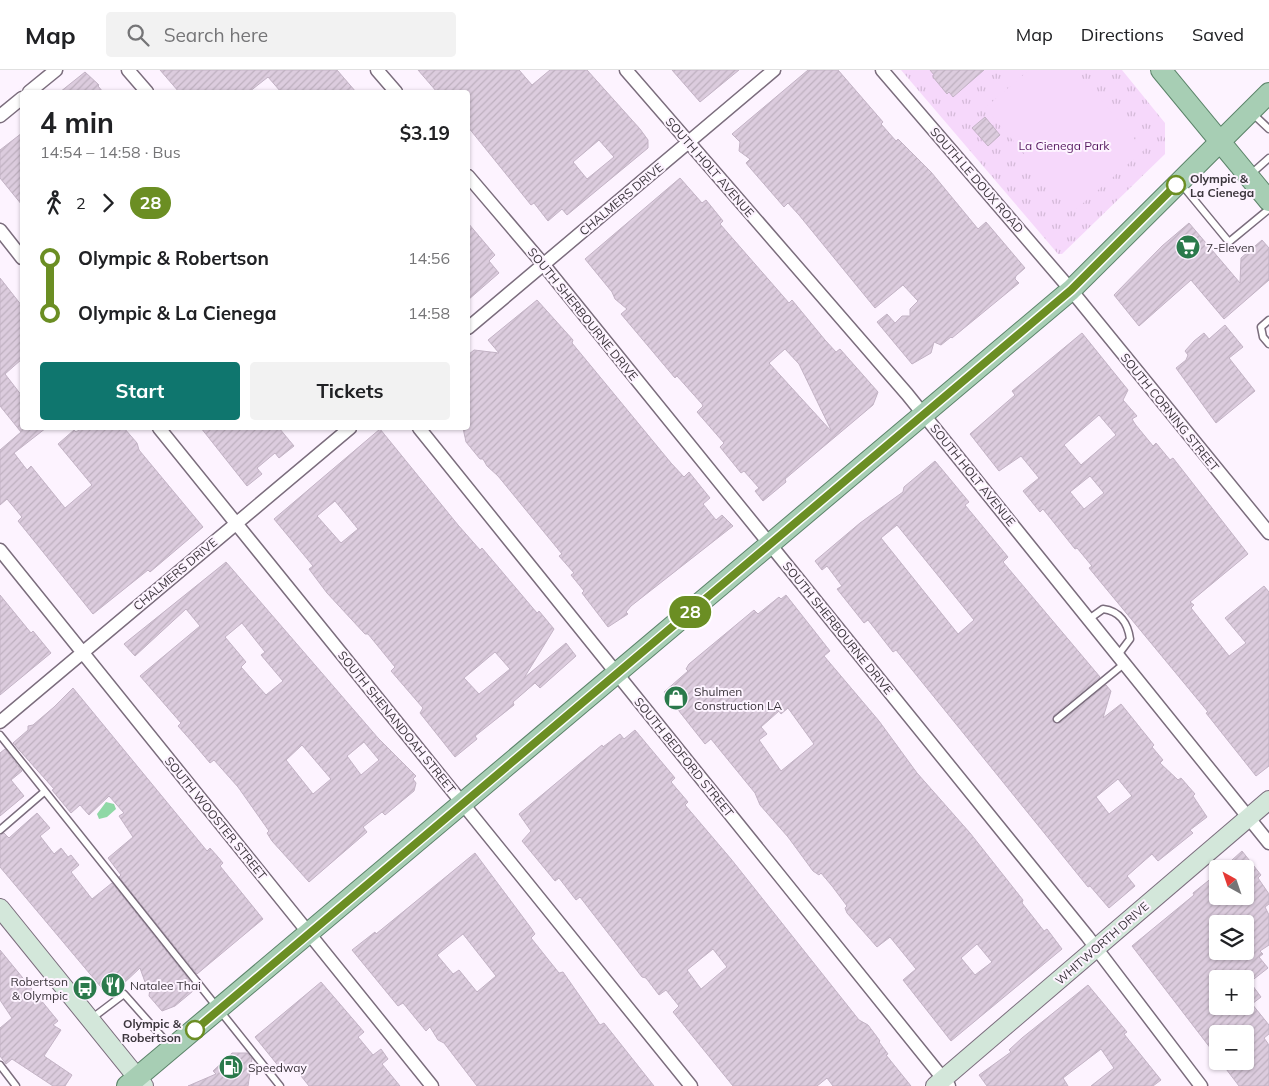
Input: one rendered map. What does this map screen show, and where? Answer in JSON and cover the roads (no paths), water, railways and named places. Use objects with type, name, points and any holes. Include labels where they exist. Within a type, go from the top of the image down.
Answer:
[{"type":"main road","points":[[1161,70],[1269,201]]},
{"type":"main road","points":[[136,1083],[172,1049],[1071,290],[1269,93]]},
{"type":"street","points":[[31,90],[56,70]]},
{"type":"street","points":[[128,70],[145,90]]},
{"type":"street","points":[[377,70],[394,90]]},
{"type":"street","name":"SOUTH HOLT AVENUE","points":[[626,70],[924,415],[1269,843]]},
{"type":"street","name":"CHALMERS DRIVE","points":[[470,326],[774,70]]},
{"type":"street","name":"SOUTH LE DOUX ROAD","points":[[882,70],[1071,290]]},
{"type":"street","points":[[0,116],[20,100]]},
{"type":"street","name":"SOUTH SHERBOURNE DRIVE","points":[[470,178],[543,264],[1097,948],[1201,1086]]},
{"type":"street","points":[[0,230],[20,255]]},
{"type":"street","name":"SOUTH CORNING STREET","points":[[1071,290],[1269,533]]},
{"type":"street","name":"SOUTH SHENANDOAH STREET","points":[[161,430],[691,1086]]},
{"type":"street","name":"CHALMERS DRIVE","points":[[0,722],[348,430]]},
{"type":"street","name":"SOUTH BEDFORD STREET","points":[[421,430],[617,673],[942,1084]]},
{"type":"street","name":"SOUTH WOOSTER STREET","points":[[0,550],[432,1086]]},
{"type":"street","name":"WHITWORTH DRIVE","points":[[942,1084],[1269,800]]},
{"type":"street","points":[[0,908],[90,1020],[136,1083]]},
{"type":"lane","points":[[1251,111],[1269,130]]},
{"type":"lane","points":[[1248,176],[1269,158]]},
{"type":"lane","points":[[1179,182],[1229,242],[1269,209]]},
{"type":"lane","points":[[1269,320],[1261,327],[1263,337],[1269,344]]},
{"type":"lane","points":[[1057,719],[1122,659],[1130,640],[1125,622],[1119,616],[1103,609],[1089,619]]},
{"type":"lane","points":[[0,735],[280,1086]]},
{"type":"lane","points":[[0,830],[44,792]]},
{"type":"lane","points":[[90,1020],[124,994],[172,1049]]},
{"type":"lane","points":[[0,1065],[16,1086]]},
{"type":"place","name":"Olympic & La Cienega","points":[[1176,185]]},
{"type":"place","name":"7-Eleven","points":[[1188,247]]},
{"type":"place","name":"Shulmen Construction LA","points":[[676,698]]},
{"type":"place","name":"Natalee Thai","points":[[113,985]]},
{"type":"place","name":"Robertson & Olympic","points":[[85,988]]},
{"type":"place","name":"Olympic & Robertson","points":[[195,1030]]},
{"type":"place","name":"Speedway","points":[[231,1067]]},
{"type":"park label","name":"La Cienega Park","points":[[1064,145]]}]
